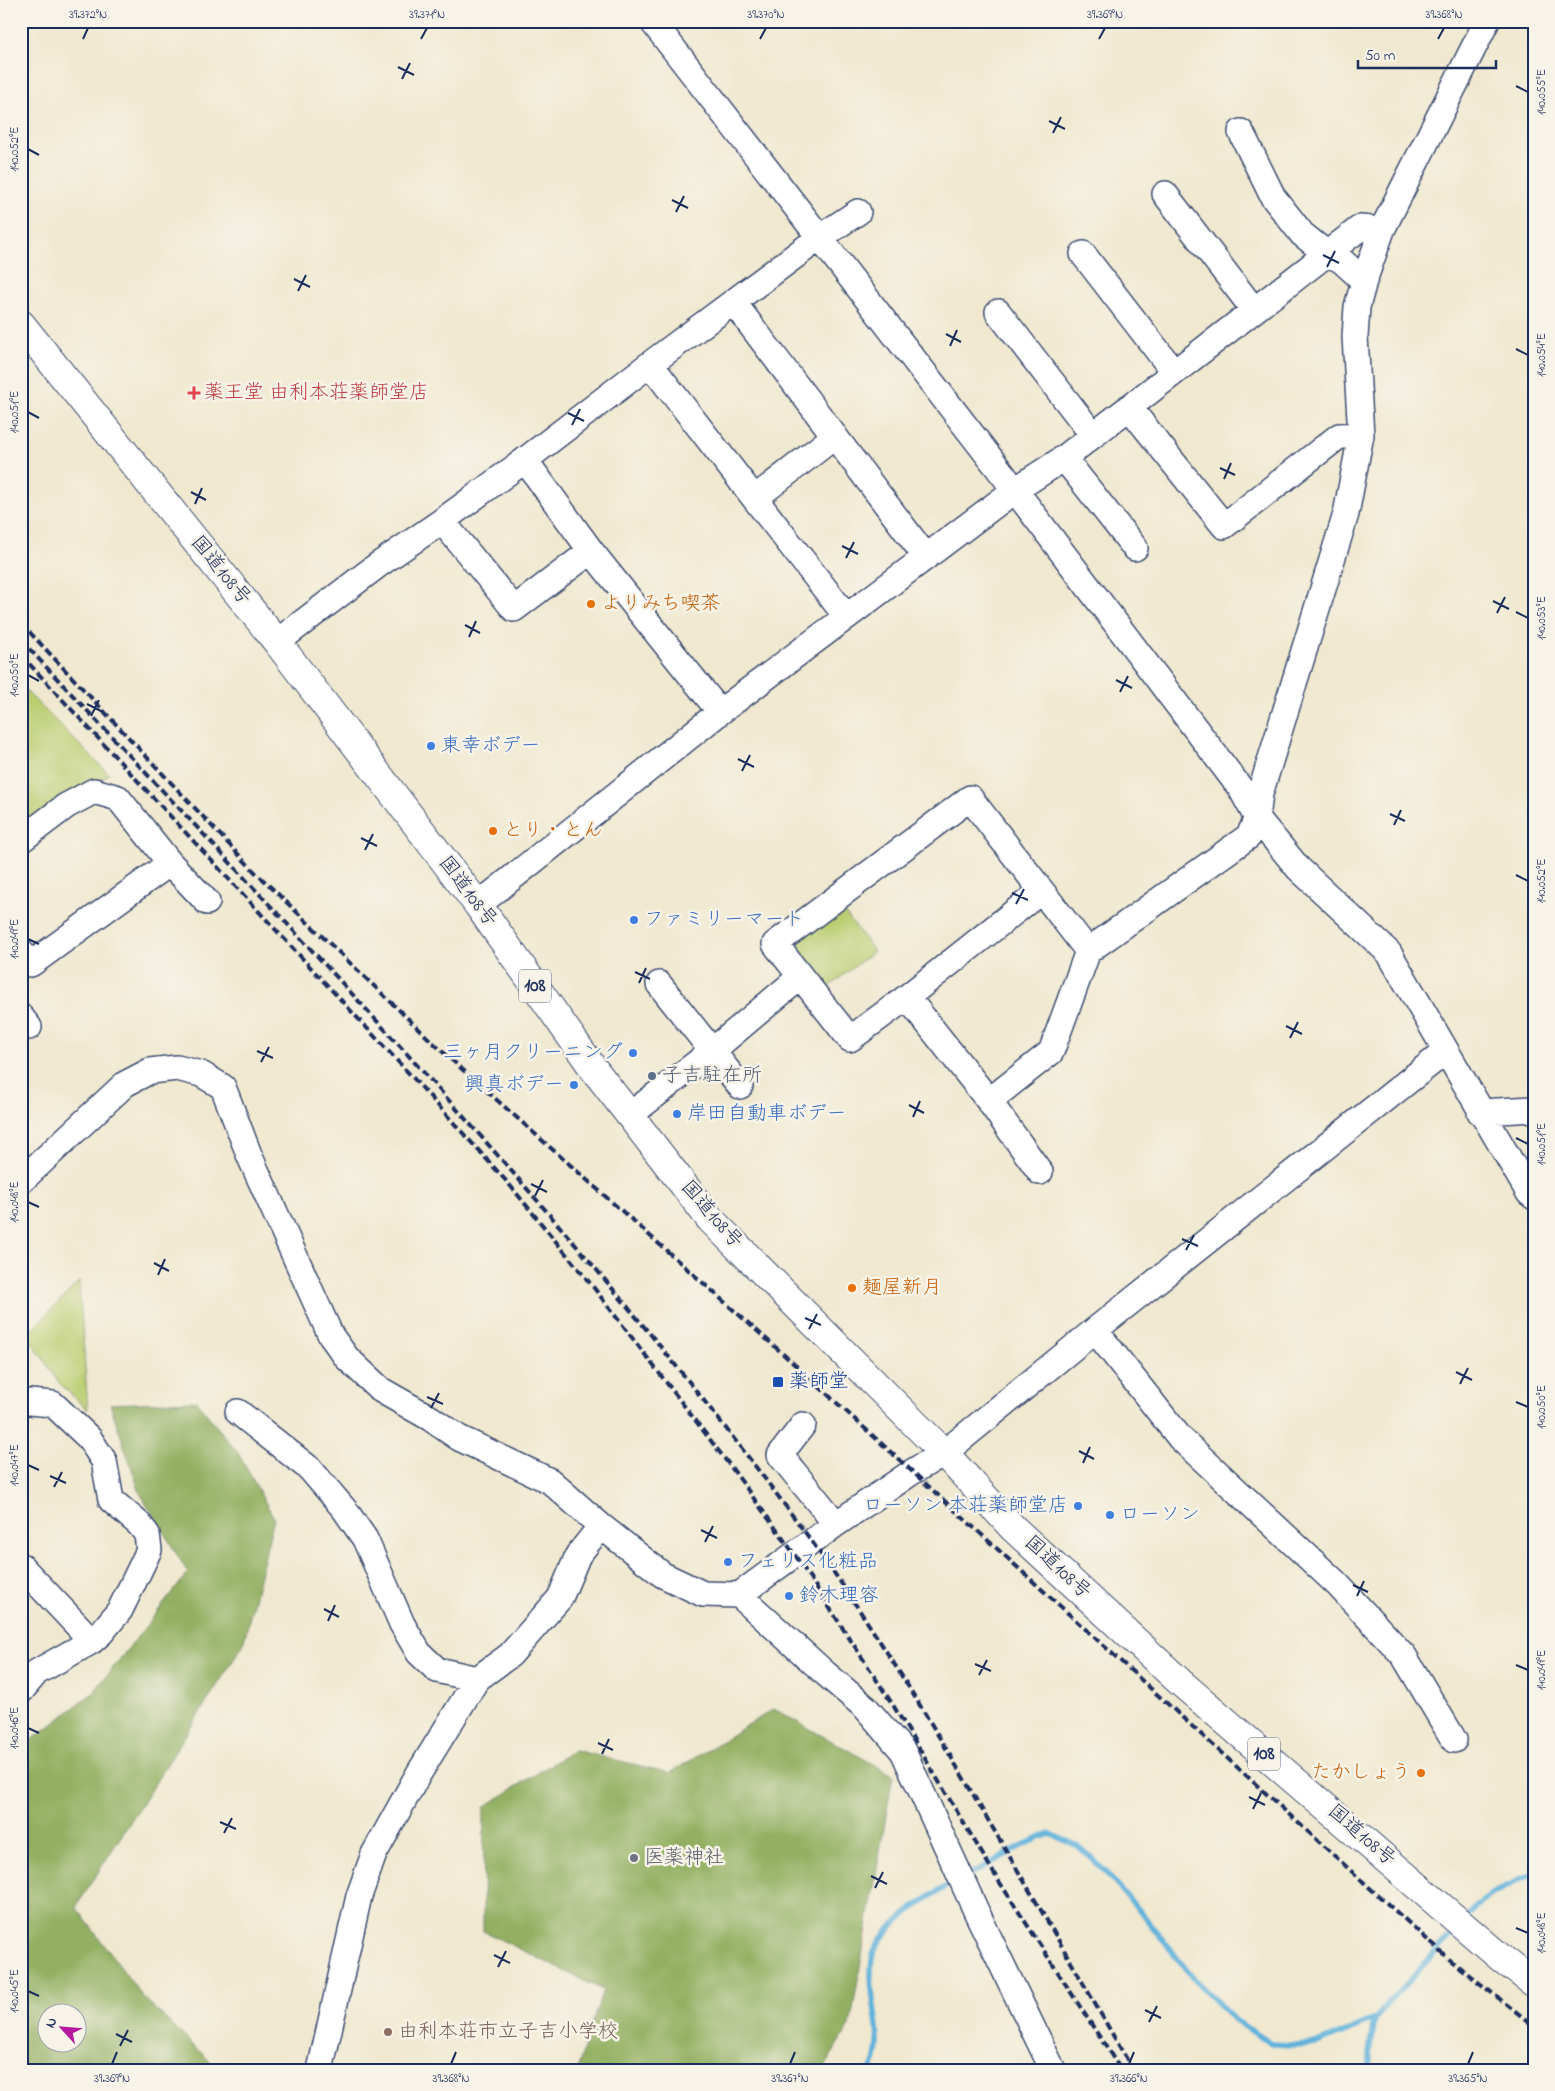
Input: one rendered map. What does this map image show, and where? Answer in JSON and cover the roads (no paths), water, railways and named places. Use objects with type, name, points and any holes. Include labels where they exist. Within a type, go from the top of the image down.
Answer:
[{"type":"highway","name":"国道108号","points":[[21,324],[278,642],[478,905],[593,1068],[710,1219],[944,1453],[1013,1528],[1180,1682],[1501,1958],[1534,1983]]},
{"type":"street","points":[[652,21],[1015,490],[1241,789],[1257,818],[1298,868],[1389,953],[1480,1112],[1529,1193],[1534,1197]]},
{"type":"street","points":[[989,1101],[1051,1052],[1088,951],[1249,836],[1257,818],[1260,794],[1346,514],[1361,435],[1355,338],[1357,307],[1364,281],[1382,230],[1487,21]]},
{"type":"street","points":[[1241,132],[1273,197],[1302,234],[1327,254],[1341,260],[1364,281]]},
{"type":"street","points":[[1165,194],[1254,310]]},
{"type":"street","points":[[278,642],[378,565],[442,522],[819,238],[858,212]]},
{"type":"street","points":[[478,905],[720,712],[1015,490],[1064,458],[1360,228],[1382,230]]},
{"type":"street","points":[[1083,254],[1174,372]]},
{"type":"street","points":[[734,303],[926,557]]},
{"type":"street","points":[[998,312],[1094,435]]},
{"type":"street","points":[[650,364],[846,616]]},
{"type":"street","points":[[1130,407],[1224,526],[1339,436],[1361,435]]},
{"type":"street","points":[[755,498],[835,436]]},
{"type":"street","points":[[1064,458],[1135,548]]},
{"type":"street","points":[[525,460],[591,551],[720,712]]},
{"type":"street","points":[[442,522],[514,609],[591,551]]},
{"type":"street","points":[[21,840],[66,806],[94,791],[118,798],[170,863],[207,902]]},
{"type":"street","points":[[1041,891],[907,997],[850,1039],[775,944],[970,798],[1088,951]]},
{"type":"street","points":[[24,963],[170,863]]},
{"type":"street","points":[[630,1115],[800,977]]},
{"type":"street","points":[[658,984],[740,1086]]},
{"type":"street","points":[[907,997],[989,1101],[1040,1172]]},
{"type":"street","points":[[21,1181],[125,1084],[150,1071],[177,1068],[201,1074],[223,1087],[250,1157],[331,1336],[347,1358],[381,1390],[430,1418],[459,1438],[550,1480],[601,1526],[663,1575],[703,1594],[739,1595],[836,1524],[912,1472],[944,1453],[1095,1330],[1446,1051]]},
{"type":"street","points":[[1480,1112],[1534,1109]]},
{"type":"street","points":[[1095,1330],[1180,1438],[1337,1584],[1404,1656],[1454,1740]]},
{"type":"street","points":[[21,1692],[37,1672],[92,1641],[120,1610],[149,1550],[147,1534],[139,1524],[111,1500],[104,1461],[89,1438],[53,1404],[24,1402]]},
{"type":"street","points":[[238,1412],[310,1469],[345,1510],[366,1539],[402,1624],[419,1653],[438,1670],[477,1678]]},
{"type":"street","points":[[803,1425],[780,1455],[836,1524]]},
{"type":"street","points":[[320,2070],[359,1896],[374,1854],[419,1774],[477,1678],[510,1655],[560,1598],[578,1555],[601,1526]]},
{"type":"street","points":[[21,1566],[92,1641]]},
{"type":"street","points":[[739,1595],[866,1708],[903,1751],[977,1913],[1053,2070]]},
{"type":"waterway","points":[[967,1876],[1025,1844],[1050,1834],[1078,1846],[1099,1865],[1140,1911],[1193,1978],[1235,2020],[1271,2044],[1315,2044],[1375,2019],[1455,1930]]},
{"type":"waterway","points":[[1465,1919],[1487,1896],[1534,1873]]},
{"type":"waterway","points":[[871,2070],[878,2044],[871,1973],[875,1949],[881,1939],[900,1919],[956,1881]]},
{"type":"waterway","points":[[1370,2070],[1370,2053],[1375,2019]]},
{"type":"railway","points":[[21,623],[254,871],[445,1054],[782,1353],[1449,1959],[1534,2026]]},
{"type":"railway","points":[[21,640],[328,967],[429,1078],[625,1304],[719,1420],[810,1539],[881,1644],[970,1788],[1133,2070]]},
{"type":"railway","points":[[21,655],[416,1081],[508,1183],[594,1288],[731,1467],[795,1555],[893,1705],[995,1875],[1121,2070]]},
{"type":"place","name":"薬王堂 由利本荘薬師堂店","points":[[194,393]]},
{"type":"place","name":"よりみち喫茶","points":[[591,604]]},
{"type":"place","name":"東幸ボデー","points":[[431,746]]},
{"type":"place","name":"とり・とん","points":[[493,831]]},
{"type":"place","name":"ファミリーマート","points":[[634,920]]},
{"type":"place","name":"三ヶ月クリーニング","points":[[633,1053]]},
{"type":"place","name":"子吉駐在所","points":[[652,1076]]},
{"type":"place","name":"興真ボデー","points":[[574,1085]]},
{"type":"place","name":"岸田自動車ボデー","points":[[677,1114]]},
{"type":"place","name":"麺屋新月","points":[[852,1288]]},
{"type":"place","name":"薬師堂","points":[[778,1382]]},
{"type":"place","name":"ローソン 本荘薬師堂店","points":[[1078,1506]]},
{"type":"place","name":"ローソン","points":[[1110,1515]]},
{"type":"place","name":"フェリス化粧品","points":[[728,1562]]},
{"type":"place","name":"鈴木理容","points":[[789,1596]]},
{"type":"place","name":"たかしょう","points":[[1421,1773]]},
{"type":"place","name":"医薬神社","points":[[634,1858]]},
{"type":"place","name":"由利本荘市立子吉小学校","points":[[388,2032]]}]
